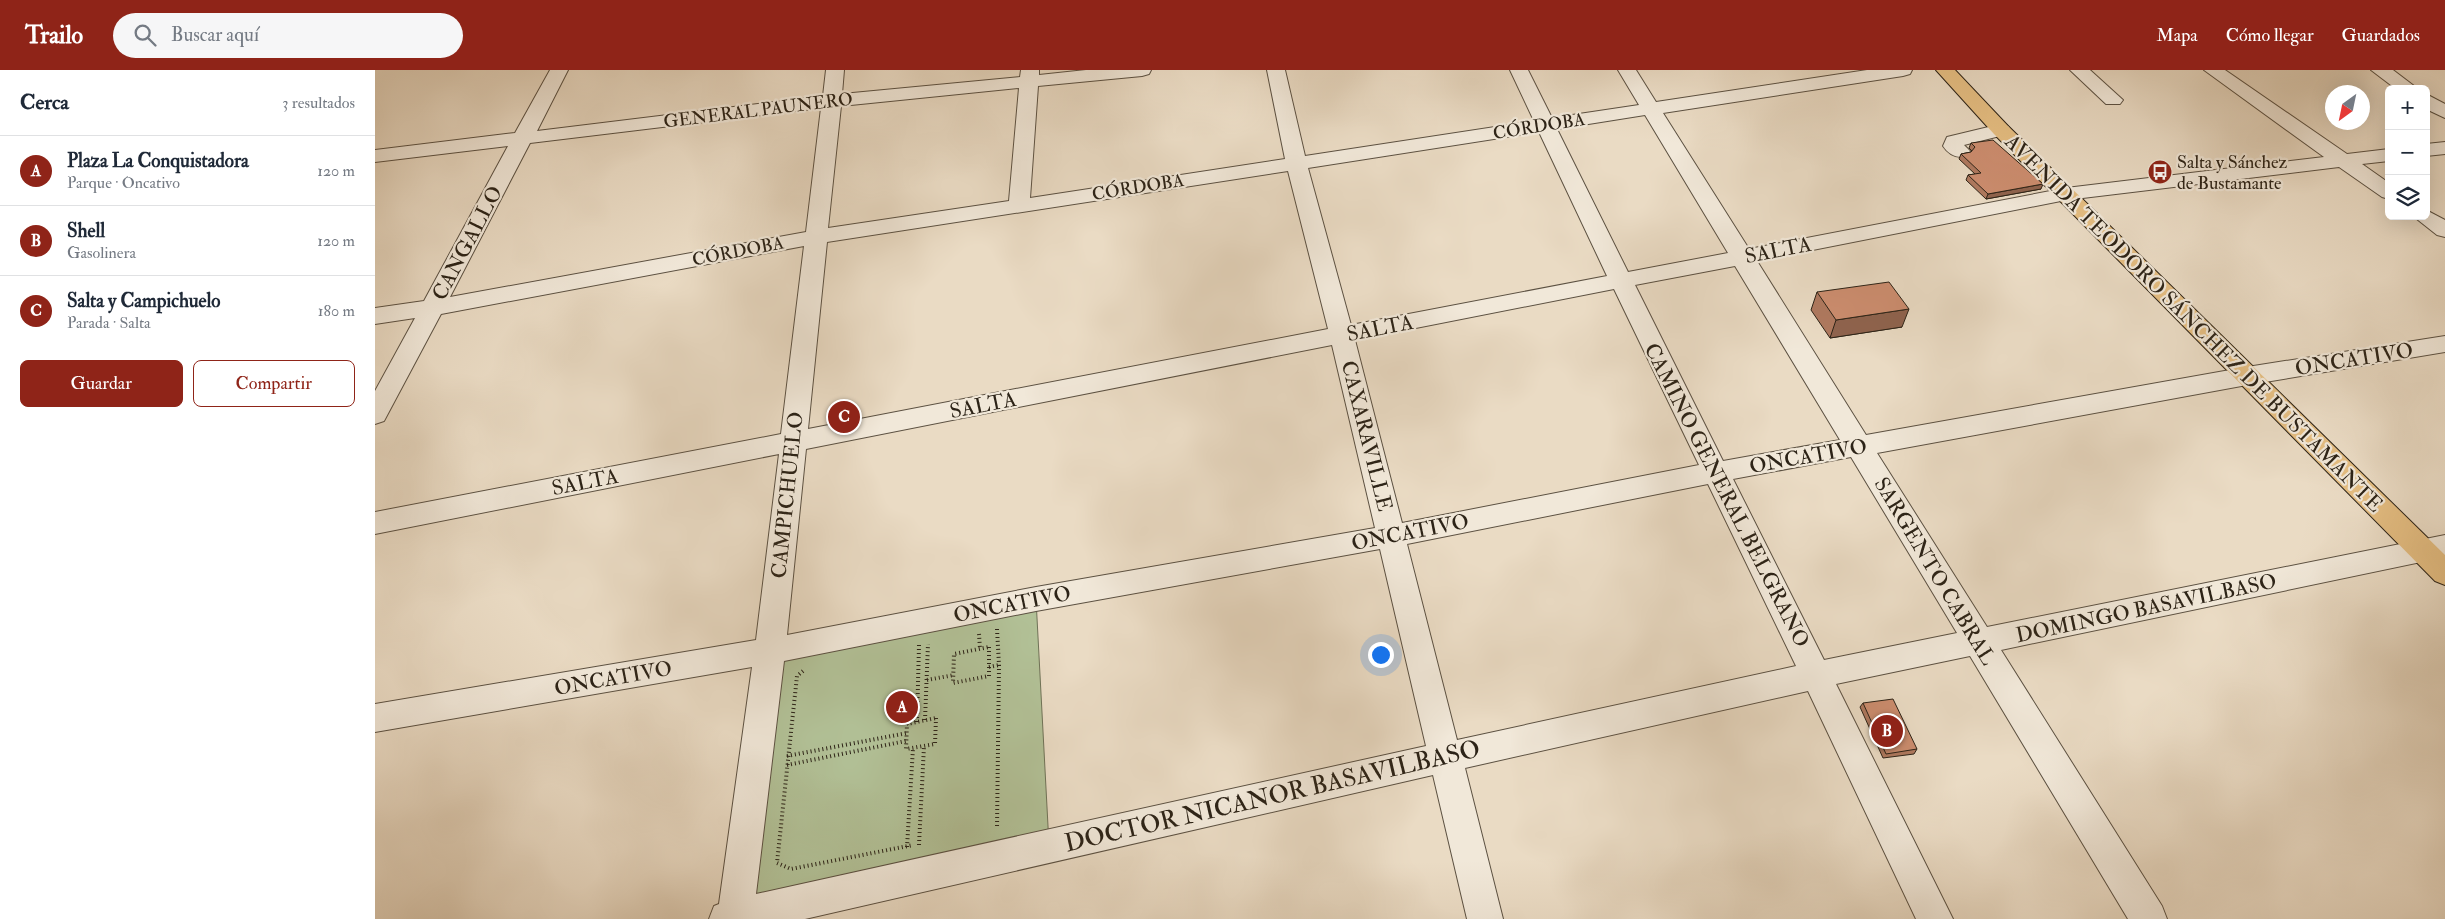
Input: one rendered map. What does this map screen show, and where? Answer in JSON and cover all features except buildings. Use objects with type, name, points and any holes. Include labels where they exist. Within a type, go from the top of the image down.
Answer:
[{"type":"main road","name":"AVENIDA TEODORO SÁNCHEZ DE BUSTAMANTE","points":[[1945,70],[2001,130],[2247,376],[2433,548],[2445,573]]},
{"type":"street","name":"CANGALLO","points":[[375,415],[559,70]]},
{"type":"street","name":"CAMPICHUELO","points":[[732,918],[770,651],[835,70]]},
{"type":"street","name":"GENERAL PAUNERO","points":[[375,156],[1030,76],[1142,70]]},
{"type":"street","name":"CAXARAVILLE","points":[[1276,70],[1296,163],[1342,335],[1485,919]]},
{"type":"street","name":"CAMINO GENERAL BELGRANO","points":[[1519,70],[1621,282],[1817,675],[1935,919]]},
{"type":"street","name":"SARGENTO CABRAL","points":[[1627,70],[1860,446],[2149,919]]},
{"type":"street","name":"CÓRDOBA","points":[[375,316],[432,308],[816,237],[1903,70]]},
{"type":"street","points":[[2079,70],[2113,100]]},
{"type":"street","points":[[2213,70],[2385,190]]},
{"type":"street","points":[[2380,70],[2403,85]]},
{"type":"street","points":[[1019,206],[1030,76]]},
{"type":"street","points":[[2430,103],[2445,112]]},
{"type":"street","points":[[1961,152],[1953,146],[1954,141],[2001,130]]},
{"type":"street","points":[[2430,150],[2445,148]]},
{"type":"street","name":"SALTA","points":[[375,523],[1621,282],[2013,199],[2385,154]]},
{"type":"street","points":[[2430,220],[2445,230]]},
{"type":"street","name":"ONCATIVO","points":[[375,718],[770,651],[924,635],[996,618],[1391,536],[1716,472],[2247,376],[2445,344]]},
{"type":"street","name":"DOMINGO BASAVILBASO","points":[[1817,675],[2433,548]]},
{"type":"street","name":"DOCTOR NICANOR BASAVILBASO","points":[[732,918],[912,861],[1445,757],[1817,675]]},
{"type":"path","points":[[970,634],[996,618],[999,665],[997,828]]},
{"type":"path","points":[[924,635],[927,680],[925,720]]},
{"type":"path","points":[[917,722],[924,635]]},
{"type":"path","points":[[989,647],[989,667],[989,676],[953,683],[953,654],[989,647]]},
{"type":"path","points":[[810,665],[797,676],[777,863],[791,869],[912,861],[929,842]]},
{"type":"path","points":[[989,667],[999,665]]},
{"type":"path","points":[[927,680],[953,675]]},
{"type":"path","points":[[936,718],[935,744],[906,749],[907,724],[925,720],[936,718]]},
{"type":"path","points":[[755,767],[788,756],[907,733]]},
{"type":"path","points":[[755,767],[787,765],[906,741]]},
{"type":"path","points":[[912,861],[924,746]]},
{"type":"path","points":[[912,861],[913,748]]},
{"type":"path","points":[[987,830],[1005,826]]},
{"type":"green space","points":[[1036,599],[1049,845],[735,917],[770,651]]},
{"type":"place","name":"Salta y Sánchez de Bustamante","points":[[2160,172]]},
{"type":"place","name":"Salta y Campichuelo","points":[[844,417]]},
{"type":"place","name":"Plaza La Conquistadora","points":[[902,707]]},
{"type":"place","name":"Shell","points":[[1887,731]]}]
